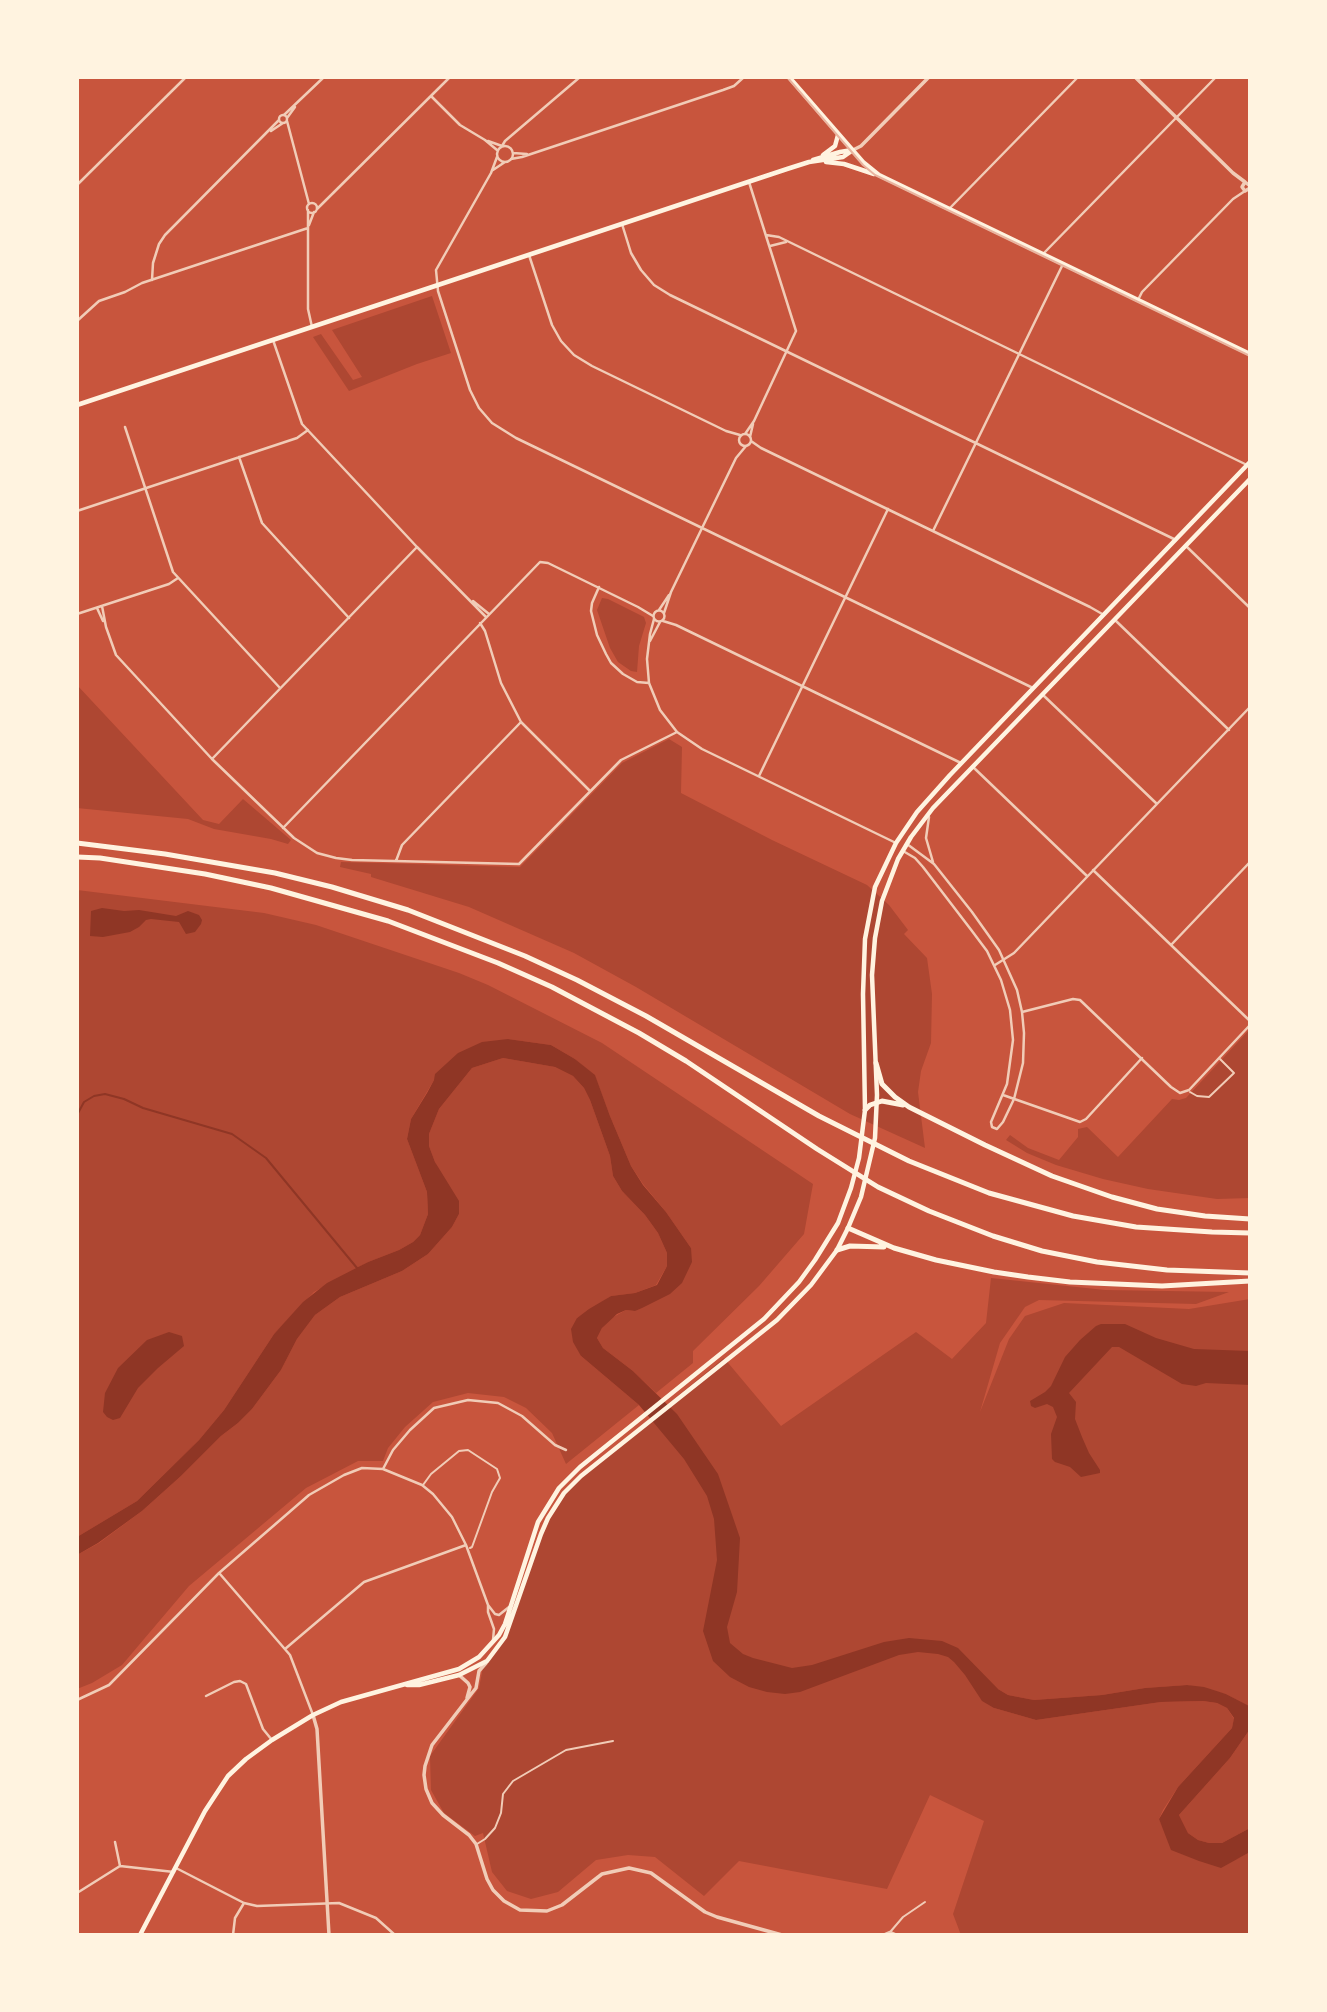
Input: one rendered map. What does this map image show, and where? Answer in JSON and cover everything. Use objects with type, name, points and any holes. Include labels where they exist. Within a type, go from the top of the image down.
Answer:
[{"type":"highway","points":[[77,843],[166,854],[262,871],[332,887],[408,910],[549,966],[646,1016],[819,1116],[921,1166],[989,1193],[1073,1216],[1125,1225],[1168,1230],[1250,1233]]},
{"type":"highway","points":[[77,857],[182,870],[271,888],[388,920],[498,962],[639,1033],[878,1187],[993,1236],[1042,1251],[1107,1264],[1167,1270],[1250,1273]]},
{"type":"highway","points":[[876,1063],[882,1084],[909,1107],[1052,1176],[1112,1197],[1180,1213],[1250,1219]]},
{"type":"highway","points":[[865,1110],[876,1102],[883,1101],[909,1107]]},
{"type":"highway","points":[[849,1226],[894,1248],[994,1272],[1070,1282],[1162,1286],[1250,1281]]},
{"type":"highway","points":[[837,1250],[850,1246],[894,1248]]},
{"type":"main road","points":[[789,77],[868,167],[885,178]]},
{"type":"main road","points":[[820,157],[835,146],[838,134]]},
{"type":"main road","points":[[77,405],[820,157],[853,150]]},
{"type":"main road","points":[[803,164],[841,158],[853,150]]},
{"type":"main road","points":[[814,162],[841,163],[885,178],[1250,354]]},
{"type":"main road","points":[[140,1935],[205,1811],[228,1776],[272,1740],[313,1715],[341,1702],[460,1669],[479,1657],[505,1623],[530,1542],[548,1503],[559,1488],[580,1467],[764,1319],[799,1282],[839,1221],[859,1158],[865,1110],[863,975],[867,924],[875,887],[895,843],[917,812],[961,763],[1248,463]]},
{"type":"main road","points":[[406,1685],[419,1685],[459,1675],[487,1661],[505,1637],[548,1518],[564,1493],[613,1450],[777,1320],[811,1285],[837,1250],[861,1197],[875,1138],[876,1063],[872,975],[876,925],[888,880],[902,850],[931,811],[972,766],[1250,479]]},
{"type":"main road","points":[[1146,572],[1153,580]]},
{"type":"main road","points":[[997,726],[1005,733]]},
{"type":"main road","points":[[895,843],[907,844]]},
{"type":"main road","points":[[895,843],[902,850]]},
{"type":"main road","points":[[839,1221],[849,1226]]},
{"type":"main road","points":[[799,1282],[811,1285]]},
{"type":"street","points":[[77,185],[186,77]]},
{"type":"street","points":[[152,280],[153,263],[164,236],[284,120],[324,77]]},
{"type":"street","points":[[309,228],[314,212],[327,198],[450,77]]},
{"type":"street","points":[[497,150],[580,77]]},
{"type":"street","points":[[491,173],[511,159],[723,90],[734,86],[744,77]]},
{"type":"street","points":[[853,150],[861,146],[929,77]]},
{"type":"street","points":[[949,209],[1079,77]]},
{"type":"street","points":[[1135,77],[1247,187],[1142,292],[1138,300]]},
{"type":"street","points":[[1043,254],[1216,77]]},
{"type":"street","points":[[431,96],[460,125],[497,150]]},
{"type":"street","points":[[284,120],[312,203],[317,209]]},
{"type":"street","points":[[508,146],[514,135]]},
{"type":"street","points":[[485,140],[508,146]]},
{"type":"street","points":[[508,146],[513,153]]},
{"type":"street","points":[[497,150],[491,173],[436,270],[438,294],[470,390],[479,408],[492,423],[516,438],[1033,688]]},
{"type":"street","points":[[513,153],[531,154]]},
{"type":"street","points":[[511,159],[513,153]]},
{"type":"street","points":[[497,157],[505,162]]},
{"type":"street","points":[[736,458],[739,441],[754,421],[796,335],[796,326],[749,182]]},
{"type":"street","points":[[312,327],[308,309],[308,210],[312,203],[327,198]]},
{"type":"street","points":[[308,210],[314,212]]},
{"type":"street","points":[[622,224],[636,262],[647,278],[661,290],[1176,540]]},
{"type":"street","points":[[77,321],[99,301],[152,280],[309,228]]},
{"type":"street","points":[[766,235],[775,236],[1248,463]]},
{"type":"street","points":[[770,246],[786,242]]},
{"type":"street","points":[[529,255],[552,325],[561,341],[574,355],[726,431],[739,441],[749,442],[1104,615]]},
{"type":"street","points":[[933,531],[1063,264]]},
{"type":"street","points":[[273,340],[299,417],[308,430],[417,547],[488,615]]},
{"type":"street","points":[[649,644],[736,458],[749,442],[754,421]]},
{"type":"street","points":[[125,427],[172,568],[178,578],[280,688]]},
{"type":"street","points":[[77,511],[297,438],[308,430]]},
{"type":"street","points":[[726,431],[743,435],[749,442]]},
{"type":"street","points":[[239,457],[262,523],[349,618]]},
{"type":"street","points":[[759,776],[888,509]]},
{"type":"street","points":[[1185,546],[1250,608]]},
{"type":"street","points":[[212,759],[417,547]]},
{"type":"street","points":[[283,828],[542,561],[961,763]]},
{"type":"street","points":[[77,614],[169,584],[178,578]]},
{"type":"street","points":[[599,587],[591,611],[597,635],[606,654],[623,674],[637,682],[649,683]]},
{"type":"street","points":[[671,593],[656,614],[647,667],[649,683],[660,710],[677,732],[692,744],[895,843]]},
{"type":"street","points":[[102,606],[106,627]]},
{"type":"street","points":[[97,607],[119,658],[212,759],[283,828],[309,848],[344,860],[512,865],[522,863],[621,760],[677,732]]},
{"type":"street","points":[[656,614],[663,618]]},
{"type":"street","points":[[1114,620],[1228,730]]},
{"type":"street","points":[[480,623],[485,631],[500,683],[521,722],[590,791]]},
{"type":"street","points":[[1042,694],[1157,804]]},
{"type":"street","points":[[995,965],[1014,953],[1250,707]]},
{"type":"street","points":[[396,862],[402,845],[521,722]]},
{"type":"street","points":[[972,766],[1087,876]]},
{"type":"street","points":[[931,811],[926,838],[934,864]]},
{"type":"street","points":[[902,850],[923,867],[982,943],[995,965],[1007,995],[1012,1023],[1012,1056],[1003,1095],[991,1122],[994,1128],[1001,1126],[1020,1079],[1024,1049],[1022,1012],[1017,990],[1004,960],[984,927],[934,864],[907,844]]},
{"type":"street","points":[[1171,945],[1250,862]]},
{"type":"street","points":[[1022,1012],[1073,999],[1080,1000],[1175,1091],[1183,1093],[1189,1090],[1250,1023],[1093,870]]},
{"type":"street","points":[[1003,1095],[1080,1122],[1086,1119],[1142,1058]]},
{"type":"street","points":[[383,1469],[393,1450],[434,1408],[468,1400],[498,1403],[522,1416],[555,1445],[566,1450]]},
{"type":"street","points":[[77,1700],[109,1685],[219,1573],[309,1495],[362,1468],[383,1469],[422,1485],[433,1494],[452,1517],[488,1605],[499,1615],[511,1604]]},
{"type":"street","points":[[285,1649],[364,1582],[466,1547]]},
{"type":"street","points":[[219,1573],[290,1656],[313,1715],[318,1740],[329,1935]]},
{"type":"street","points":[[488,1605],[494,1629],[492,1643]]},
{"type":"street","points":[[487,1661],[479,1671],[476,1688],[432,1745],[424,1775],[432,1803],[476,1844],[487,1879],[504,1901],[520,1910],[547,1911],[562,1905],[602,1874],[629,1868],[651,1873],[705,1912],[782,1935]]},
{"type":"street","points":[[459,1675],[470,1687],[466,1700]]},
{"type":"street","points":[[205,1696],[234,1682],[246,1684],[263,1729],[272,1740]]},
{"type":"street","points":[[115,1842],[121,1866]]},
{"type":"street","points":[[77,1893],[121,1866],[175,1870],[244,1903],[257,1906],[340,1903],[369,1914],[396,1935]]},
{"type":"street","points":[[233,1935],[235,1918],[244,1903]]},
{"type":"street","points":[[883,1935],[890,1932],[897,1935]]},
{"type":"lane","points":[[1189,1090],[1197,1096],[1209,1097],[1234,1073],[1219,1058]]},
{"type":"lane","points":[[422,1485],[459,1451],[468,1450],[497,1469],[499,1478],[472,1547],[466,1547]]},
{"type":"lane","points":[[476,1844],[495,1829],[501,1813],[503,1794],[513,1781],[566,1750],[613,1741]]},
{"type":"lane","points":[[890,1932],[903,1917],[925,1902]]},
{"type":"shaded area","points":[[432,296],[451,353],[349,391],[313,337],[321,334],[353,380],[362,377],[332,330]]},
{"type":"shaded area","points":[[602,598],[644,617],[646,623],[639,646],[637,672],[618,662],[610,648],[597,610]]},
{"type":"shaded area","points":[[77,685],[203,820],[219,824],[243,799],[291,840],[288,844],[214,829],[188,819],[77,808]]},
{"type":"shaded area","points":[[669,739],[682,747],[681,793],[867,885],[889,905],[908,930],[904,934],[927,958],[932,994],[931,1043],[921,1071],[918,1092],[925,1148],[850,1114],[574,953],[469,907],[371,877],[371,874],[340,867],[341,862],[520,867],[622,763]]},
{"type":"shaded area","points":[[77,890],[264,913],[316,925],[488,985],[602,1043],[813,1184],[804,1234],[759,1286],[693,1351],[693,1363],[656,1393],[603,1348],[597,1338],[608,1320],[626,1310],[635,1311],[691,1248],[631,1166],[595,1076],[575,1059],[551,1045],[508,1039],[434,1080],[411,1119],[407,1139],[427,1192],[428,1214],[420,1235],[399,1250],[368,1262],[314,1292],[274,1334],[224,1410],[199,1440],[137,1501],[77,1537]]},
{"type":"shaded area","points":[[102,908],[176,916],[188,911],[199,915],[202,920],[195,932],[186,934],[179,922],[151,919],[130,932],[103,937],[90,936],[91,911]]},
{"type":"shaded area","points":[[1250,1029],[1250,1198],[1217,1199],[1103,1179],[1056,1165],[1027,1153],[1006,1140],[1010,1135],[1028,1148],[1059,1160],[1078,1137],[1078,1129],[1087,1127],[1118,1157],[1172,1099],[1186,1098]]},
{"type":"shaded area","points":[[508,1039],[551,1045],[595,1075],[631,1166],[691,1248],[692,1262],[682,1283],[670,1294],[642,1308],[617,1314],[602,1328],[597,1338],[603,1348],[633,1371],[677,1414],[718,1474],[740,1538],[737,1592],[727,1627],[730,1643],[743,1654],[792,1668],[812,1665],[884,1642],[909,1638],[942,1641],[958,1648],[998,1689],[1008,1695],[1034,1700],[1187,1685],[1226,1694],[1249,1706],[1250,1729],[1230,1758],[1179,1815],[1188,1833],[1209,1843],[1222,1843],[1250,1828],[1250,1852],[1221,1868],[1199,1861],[1171,1850],[1159,1819],[1178,1787],[1232,1728],[1234,1718],[1227,1708],[1217,1703],[1161,1702],[1036,1720],[994,1708],[982,1701],[954,1662],[938,1654],[918,1652],[899,1655],[800,1692],[785,1694],[749,1687],[730,1677],[713,1661],[703,1631],[717,1560],[714,1519],[707,1496],[684,1459],[639,1405],[581,1356],[573,1342],[571,1329],[577,1318],[611,1296],[635,1293],[657,1285],[667,1266],[667,1253],[658,1233],[622,1191],[613,1176],[610,1156],[584,1088],[573,1076],[555,1067],[503,1058],[472,1068],[439,1109],[429,1134],[429,1146],[435,1162],[459,1201],[459,1214],[452,1227],[428,1254],[402,1271],[340,1297],[315,1315],[297,1339],[281,1370],[252,1409],[142,1511],[77,1555],[77,1537],[137,1501],[199,1440],[224,1410],[274,1334],[303,1302],[327,1283],[399,1250],[420,1235],[428,1214],[427,1192],[407,1139],[411,1119],[435,1074],[458,1053],[482,1042]]},
{"type":"shaded area","points":[[503,1058],[555,1067],[573,1076],[584,1088],[610,1156],[613,1176],[622,1191],[658,1233],[667,1253],[667,1266],[656,1285],[635,1293],[611,1296],[577,1318],[581,1356],[639,1405],[566,1464],[552,1433],[526,1408],[504,1397],[468,1393],[433,1402],[405,1427],[388,1448],[383,1461],[358,1461],[306,1488],[189,1586],[122,1665],[77,1689],[77,1555],[99,1543],[142,1511],[252,1409],[281,1370],[297,1339],[315,1315],[340,1297],[402,1271],[428,1254],[452,1227],[459,1214],[429,1146],[429,1134],[439,1109],[472,1068]]},
{"type":"shaded area","points":[[991,1278],[1105,1290],[1229,1292],[1196,1304],[1039,1300],[1025,1307],[1000,1343],[980,1412],[1009,1339],[1025,1316],[1064,1303],[1189,1309],[1250,1299],[1250,1709],[1226,1694],[1187,1685],[1034,1700],[1008,1695],[998,1689],[994,1708],[1036,1720],[1161,1702],[1203,1701],[1227,1708],[1234,1719],[1232,1728],[1178,1787],[1159,1819],[1164,1830],[1237,1859],[1250,1852],[1250,1935],[961,1935],[953,1914],[984,1821],[930,1795],[887,1889],[739,1861],[704,1896],[655,1857],[628,1855],[596,1860],[558,1892],[531,1899],[507,1891],[492,1872],[483,1833],[475,1836],[444,1813],[431,1790],[430,1756],[479,1688],[484,1662],[508,1632],[546,1525],[569,1488],[724,1358],[781,1426],[916,1332],[952,1359],[986,1323]]},
{"type":"shaded area","points":[[1101,1324],[1125,1324],[1156,1338],[1194,1349],[1250,1351],[1250,1385],[1182,1384],[1119,1347],[1112,1347],[1069,1393],[1076,1402],[1075,1419],[1082,1437],[1100,1470],[1100,1473],[1081,1477],[1070,1467],[1052,1459],[1051,1434],[1057,1417],[1053,1407],[1047,1404],[1035,1408],[1030,1401],[1051,1386],[1065,1357],[1080,1340]]},
{"type":"shaded area","points":[[169,1332],[182,1336],[184,1346],[138,1388],[120,1418],[113,1420],[107,1417],[103,1412],[105,1393],[118,1368],[147,1340]]},
{"type":"shaded area","points":[[1250,1729],[1250,1828],[1222,1843],[1198,1840],[1188,1833],[1179,1815],[1230,1758]]},
{"type":"waterway","points":[[77,1115],[84,1102],[105,1094],[232,1134],[266,1158],[357,1268]]},
{"type":"tram line","points":[[787,77],[863,165],[875,175],[1250,356]]}]
